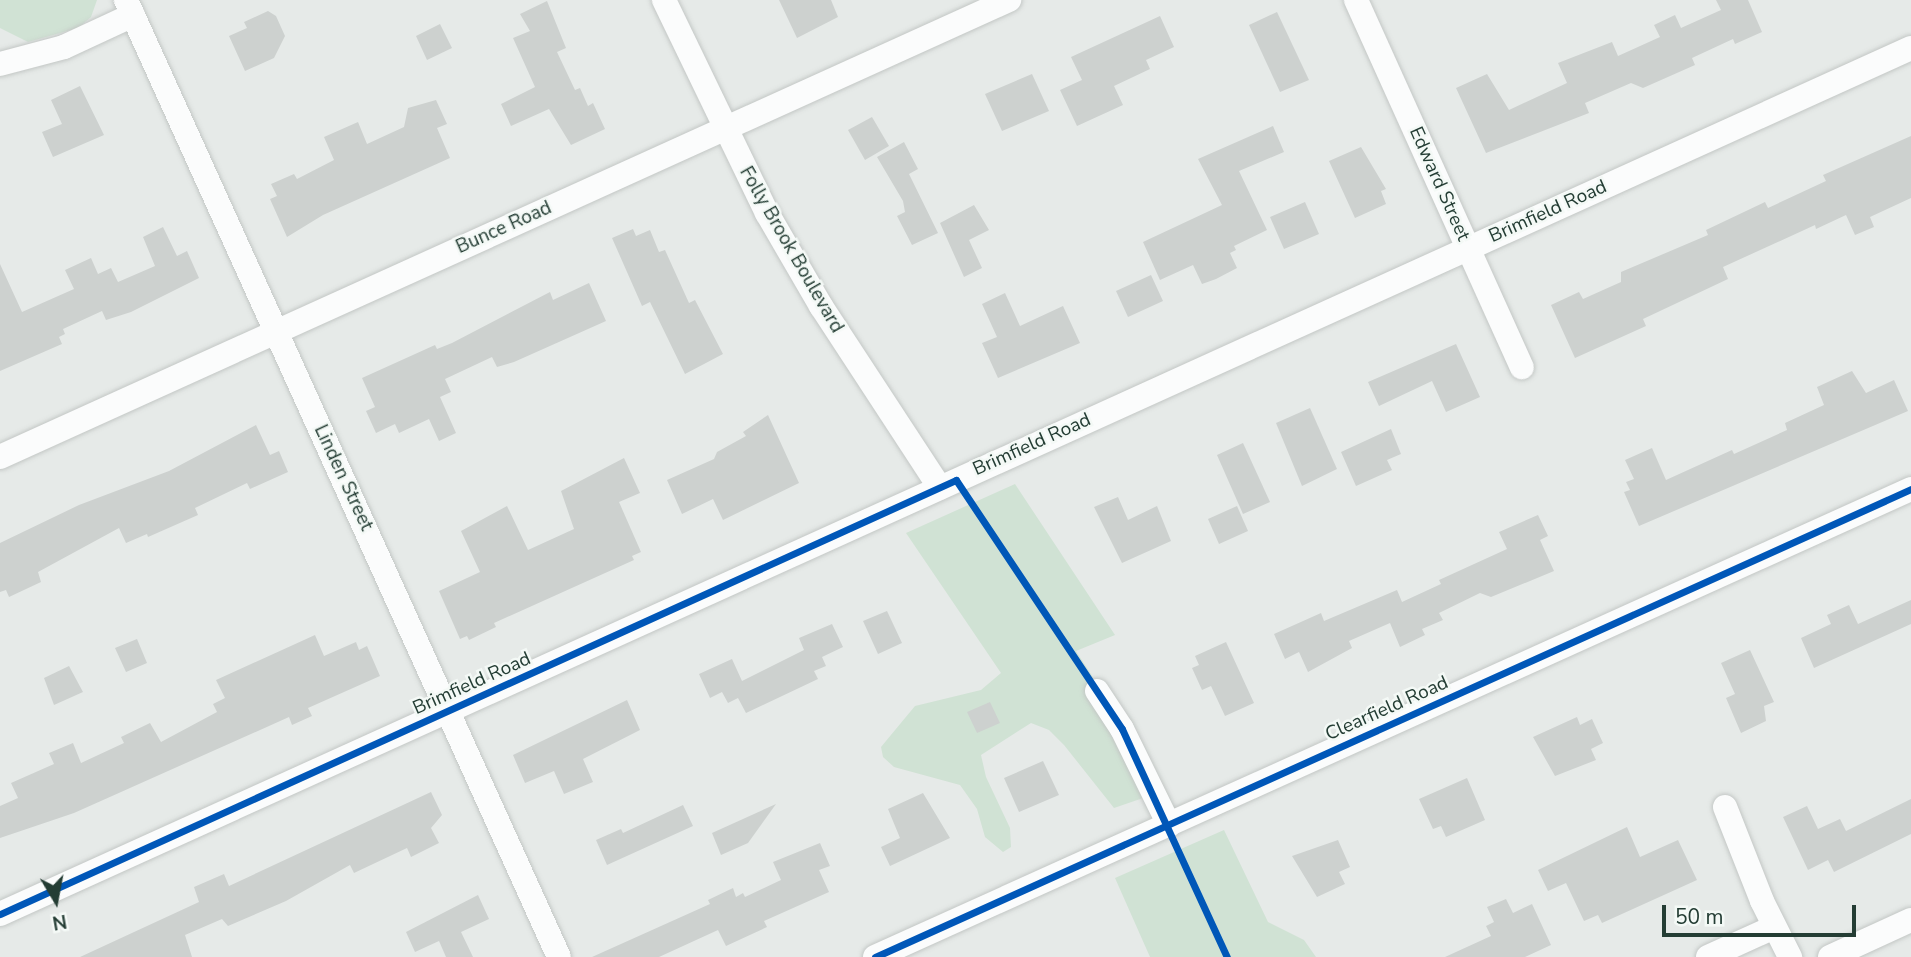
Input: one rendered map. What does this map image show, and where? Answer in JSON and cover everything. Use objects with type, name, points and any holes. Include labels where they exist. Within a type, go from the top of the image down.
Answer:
[{"type":"street","name":"Folly Brook Boulevard","points":[[664,0],[725,129],[815,297],[940,488]]},
{"type":"street","name":"Bunce Road","points":[[0,457],[1009,0]]},
{"type":"street","name":"Edward Street","points":[[1356,0],[1522,367]]},
{"type":"street","points":[[0,64],[64,47],[129,7]]},
{"type":"street","name":"Linden Street","points":[[129,7],[559,957]]},
{"type":"street","name":"Brimfield Road","points":[[0,914],[1911,48]]},
{"type":"street","name":"Clearfield Road","points":[[875,957],[1911,489]]},
{"type":"street","points":[[1097,691],[1122,729],[1169,825]]},
{"type":"street","points":[[1725,807],[1774,927],[1790,957]]},
{"type":"street","points":[[1830,957],[1911,920]]},
{"type":"street","points":[[1708,957],[1774,927]]},
{"type":"green space","points":[[0,0],[97,0],[91,17],[78,28],[28,42],[0,28]]},
{"type":"green space","points":[[1015,484],[1115,635],[1076,651],[1118,716],[1146,797],[1114,808],[1064,745],[1049,730],[1031,723],[981,755],[986,777],[1010,828],[1011,847],[1003,852],[985,837],[977,809],[960,785],[894,767],[883,757],[881,747],[915,706],[981,690],[1001,673],[906,533]]},
{"type":"green space","points":[[1224,830],[1268,922],[1304,940],[1316,957],[1150,957],[1115,878]]},
{"type":"building","points":[[779,0],[831,0],[838,17],[797,38]]},
{"type":"building","points":[[1716,0],[1748,0],[1762,32],[1735,44],[1733,39],[1692,58],[1695,65],[1643,88],[1631,83],[1585,103],[1589,113],[1486,153],[1456,88],[1487,74],[1509,110],[1567,83],[1558,63],[1612,42],[1618,56],[1660,37],[1654,25],[1675,15],[1681,28],[1721,10]]},
{"type":"building","points":[[547,1],[566,48],[557,52],[575,90],[580,88],[588,106],[593,103],[605,129],[571,145],[549,109],[511,126],[501,104],[535,87],[513,38],[530,31],[520,14]]},
{"type":"building","points":[[268,11],[276,16],[285,36],[274,58],[245,71],[229,36],[247,28],[244,22]]},
{"type":"building","points":[[1277,12],[1309,80],[1280,92],[1249,25]]},
{"type":"building","points":[[1160,16],[1174,47],[1146,60],[1150,69],[1114,86],[1123,105],[1077,126],[1060,90],[1082,80],[1071,57]]},
{"type":"building","points":[[440,24],[452,48],[427,60],[416,36]]},
{"type":"building","points":[[1032,74],[1049,111],[1002,131],[985,94]]},
{"type":"building","points":[[80,86],[104,135],[53,157],[42,132],[62,124],[51,100]]},
{"type":"building","points":[[436,100],[447,124],[437,128],[450,158],[323,215],[287,237],[270,199],[277,196],[271,184],[294,174],[297,179],[334,160],[324,137],[358,122],[367,144],[404,127],[408,108]]},
{"type":"building","points":[[872,117],[889,146],[865,160],[848,130]]},
{"type":"building","points":[[1273,126],[1284,152],[1239,171],[1267,230],[1234,246],[1236,250],[1230,253],[1237,268],[1216,279],[1202,284],[1193,265],[1160,280],[1143,242],[1222,205],[1198,159]]},
{"type":"building","points":[[1911,136],[1911,198],[1870,217],[1874,227],[1855,235],[1846,215],[1816,229],[1815,225],[1723,267],[1728,279],[1643,319],[1646,326],[1575,358],[1551,305],[1579,292],[1583,299],[1621,282],[1621,272],[1708,235],[1706,230],[1765,202],[1768,208],[1826,181],[1823,175]]},
{"type":"building","points":[[904,142],[918,169],[909,174],[938,233],[912,245],[897,216],[905,212],[903,201],[877,157]]},
{"type":"building","points":[[1361,147],[1386,189],[1381,191],[1386,204],[1355,218],[1329,161]]},
{"type":"building","points":[[1305,202],[1319,234],[1284,249],[1270,217]]},
{"type":"building","points":[[974,205],[989,230],[969,240],[982,268],[964,277],[940,223]]},
{"type":"building","points":[[163,227],[177,256],[187,251],[199,278],[131,312],[106,320],[102,311],[63,329],[65,334],[59,337],[62,344],[0,371],[0,264],[22,312],[74,289],[65,270],[91,258],[98,274],[111,268],[118,282],[155,266],[143,237]]},
{"type":"building","points":[[633,229],[636,236],[650,230],[659,252],[665,250],[689,303],[695,300],[723,354],[685,374],[650,302],[642,306],[612,238]]},
{"type":"building","points":[[1151,275],[1163,301],[1128,317],[1116,291]]},
{"type":"building","points":[[589,283],[606,321],[514,362],[497,367],[492,357],[445,379],[451,392],[440,397],[456,433],[439,441],[429,419],[399,433],[395,424],[376,433],[366,411],[375,407],[362,378],[435,345],[437,349],[452,343],[550,292],[553,300]]},
{"type":"building","points":[[1005,293],[1020,326],[1063,306],[1080,343],[998,378],[982,343],[997,337],[982,304]]},
{"type":"building","points":[[1456,344],[1480,397],[1446,412],[1432,381],[1379,406],[1368,382]]},
{"type":"building","points":[[1852,371],[1866,393],[1894,380],[1908,411],[1639,526],[1624,492],[1630,490],[1626,482],[1634,479],[1625,460],[1652,448],[1666,480],[1732,450],[1734,454],[1787,430],[1785,423],[1824,405],[1817,387]]},
{"type":"building","points":[[1310,408],[1337,469],[1302,486],[1276,423]]},
{"type":"building","points":[[768,415],[799,483],[723,520],[713,499],[682,514],[667,480],[714,459],[717,452],[746,436],[743,432]]},
{"type":"building","points":[[256,425],[270,455],[279,451],[288,472],[250,489],[247,483],[195,508],[198,515],[148,537],[147,534],[126,543],[119,528],[38,572],[41,582],[9,597],[6,590],[0,592],[0,543],[79,505],[169,471]]},
{"type":"building","points":[[1391,429],[1401,454],[1387,460],[1392,470],[1356,486],[1341,452]]},
{"type":"building","points":[[1243,443],[1270,502],[1243,514],[1217,455]]},
{"type":"building","points":[[624,458],[640,493],[619,502],[641,552],[632,556],[634,560],[494,623],[496,627],[469,640],[467,636],[460,639],[439,591],[480,572],[461,531],[507,506],[528,550],[574,529],[561,491]]},
{"type":"building","points":[[1118,497],[1128,520],[1157,506],[1171,541],[1122,563],[1094,507]]},
{"type":"building","points":[[1237,506],[1248,531],[1219,544],[1208,519]]},
{"type":"building","points":[[1538,515],[1548,536],[1540,540],[1554,571],[1491,597],[1480,593],[1439,613],[1443,620],[1422,629],[1425,635],[1400,647],[1390,623],[1349,641],[1352,648],[1308,672],[1299,652],[1285,659],[1274,634],[1321,613],[1324,621],[1397,590],[1402,602],[1441,584],[1439,580],[1507,549],[1499,532]]},
{"type":"building","points":[[1911,600],[1911,624],[1814,668],[1801,638],[1831,624],[1827,615],[1849,605],[1858,624]]},
{"type":"building","points":[[887,611],[902,643],[878,654],[863,621]]},
{"type":"building","points":[[832,624],[843,647],[822,657],[826,666],[814,671],[818,679],[746,713],[738,698],[728,703],[722,692],[710,698],[699,674],[732,659],[742,681],[804,650],[799,638]]},
{"type":"building","points":[[315,635],[324,656],[356,642],[359,650],[367,646],[380,676],[308,708],[312,716],[292,725],[289,717],[74,813],[0,838],[0,806],[18,798],[11,783],[54,764],[49,753],[73,743],[81,763],[124,743],[121,737],[150,723],[161,742],[217,712],[213,704],[225,698],[216,680]]},
{"type":"building","points":[[137,639],[147,663],[126,672],[115,648]]},
{"type":"building","points":[[1226,642],[1254,703],[1225,716],[1211,686],[1202,690],[1192,668],[1199,665],[1195,656]]},
{"type":"building","points":[[1750,650],[1774,702],[1764,706],[1766,721],[1741,733],[1726,698],[1735,694],[1721,663]]},
{"type":"building","points":[[69,666],[83,692],[54,705],[44,678]]},
{"type":"building","points":[[627,700],[640,730],[583,759],[593,782],[564,794],[554,771],[525,783],[513,755]]},
{"type":"building","points":[[990,702],[1000,723],[977,733],[967,712]]},
{"type":"building","points":[[1577,717],[1580,725],[1592,719],[1603,743],[1591,749],[1596,760],[1555,776],[1533,737]]},
{"type":"building","points":[[1043,761],[1059,795],[1019,812],[1004,778]]},
{"type":"building","points":[[1467,778],[1485,820],[1446,837],[1441,826],[1433,829],[1419,799]]},
{"type":"building","points":[[431,792],[442,815],[431,828],[439,843],[411,857],[407,848],[354,873],[350,865],[286,901],[228,926],[222,919],[185,935],[192,957],[80,957],[199,902],[194,887],[224,874],[229,886]]},
{"type":"building","points":[[923,793],[950,838],[890,866],[881,847],[900,838],[888,809]]},
{"type":"building","points":[[1911,799],[1911,834],[1834,872],[1828,860],[1808,870],[1783,817],[1807,806],[1818,829],[1840,819],[1846,831]]},
{"type":"building","points":[[776,804],[748,843],[721,855],[712,833]]},
{"type":"building","points":[[683,805],[693,826],[607,865],[596,840],[621,829],[623,833]]},
{"type":"building","points":[[1627,827],[1640,857],[1678,840],[1697,880],[1602,923],[1598,915],[1584,921],[1566,883],[1548,891],[1538,870]]},
{"type":"building","points":[[1338,840],[1350,867],[1339,872],[1345,884],[1317,897],[1292,856]]},
{"type":"building","points":[[820,843],[830,866],[819,870],[829,892],[764,921],[767,927],[726,946],[718,930],[659,957],[592,957],[710,904],[708,900],[733,888],[736,897],[743,893],[745,897],[781,880],[773,862]]},
{"type":"building","points":[[478,895],[489,919],[461,932],[473,957],[446,957],[439,941],[415,952],[406,932]]},
{"type":"building","points":[[1506,899],[1513,913],[1532,904],[1551,945],[1525,957],[1445,957],[1491,936],[1486,926],[1494,922],[1487,907]]},
{"type":"cycle path","points":[[0,914],[956,480],[1122,729],[1227,957]]},
{"type":"cycle path","points":[[875,957],[1911,489]]}]
